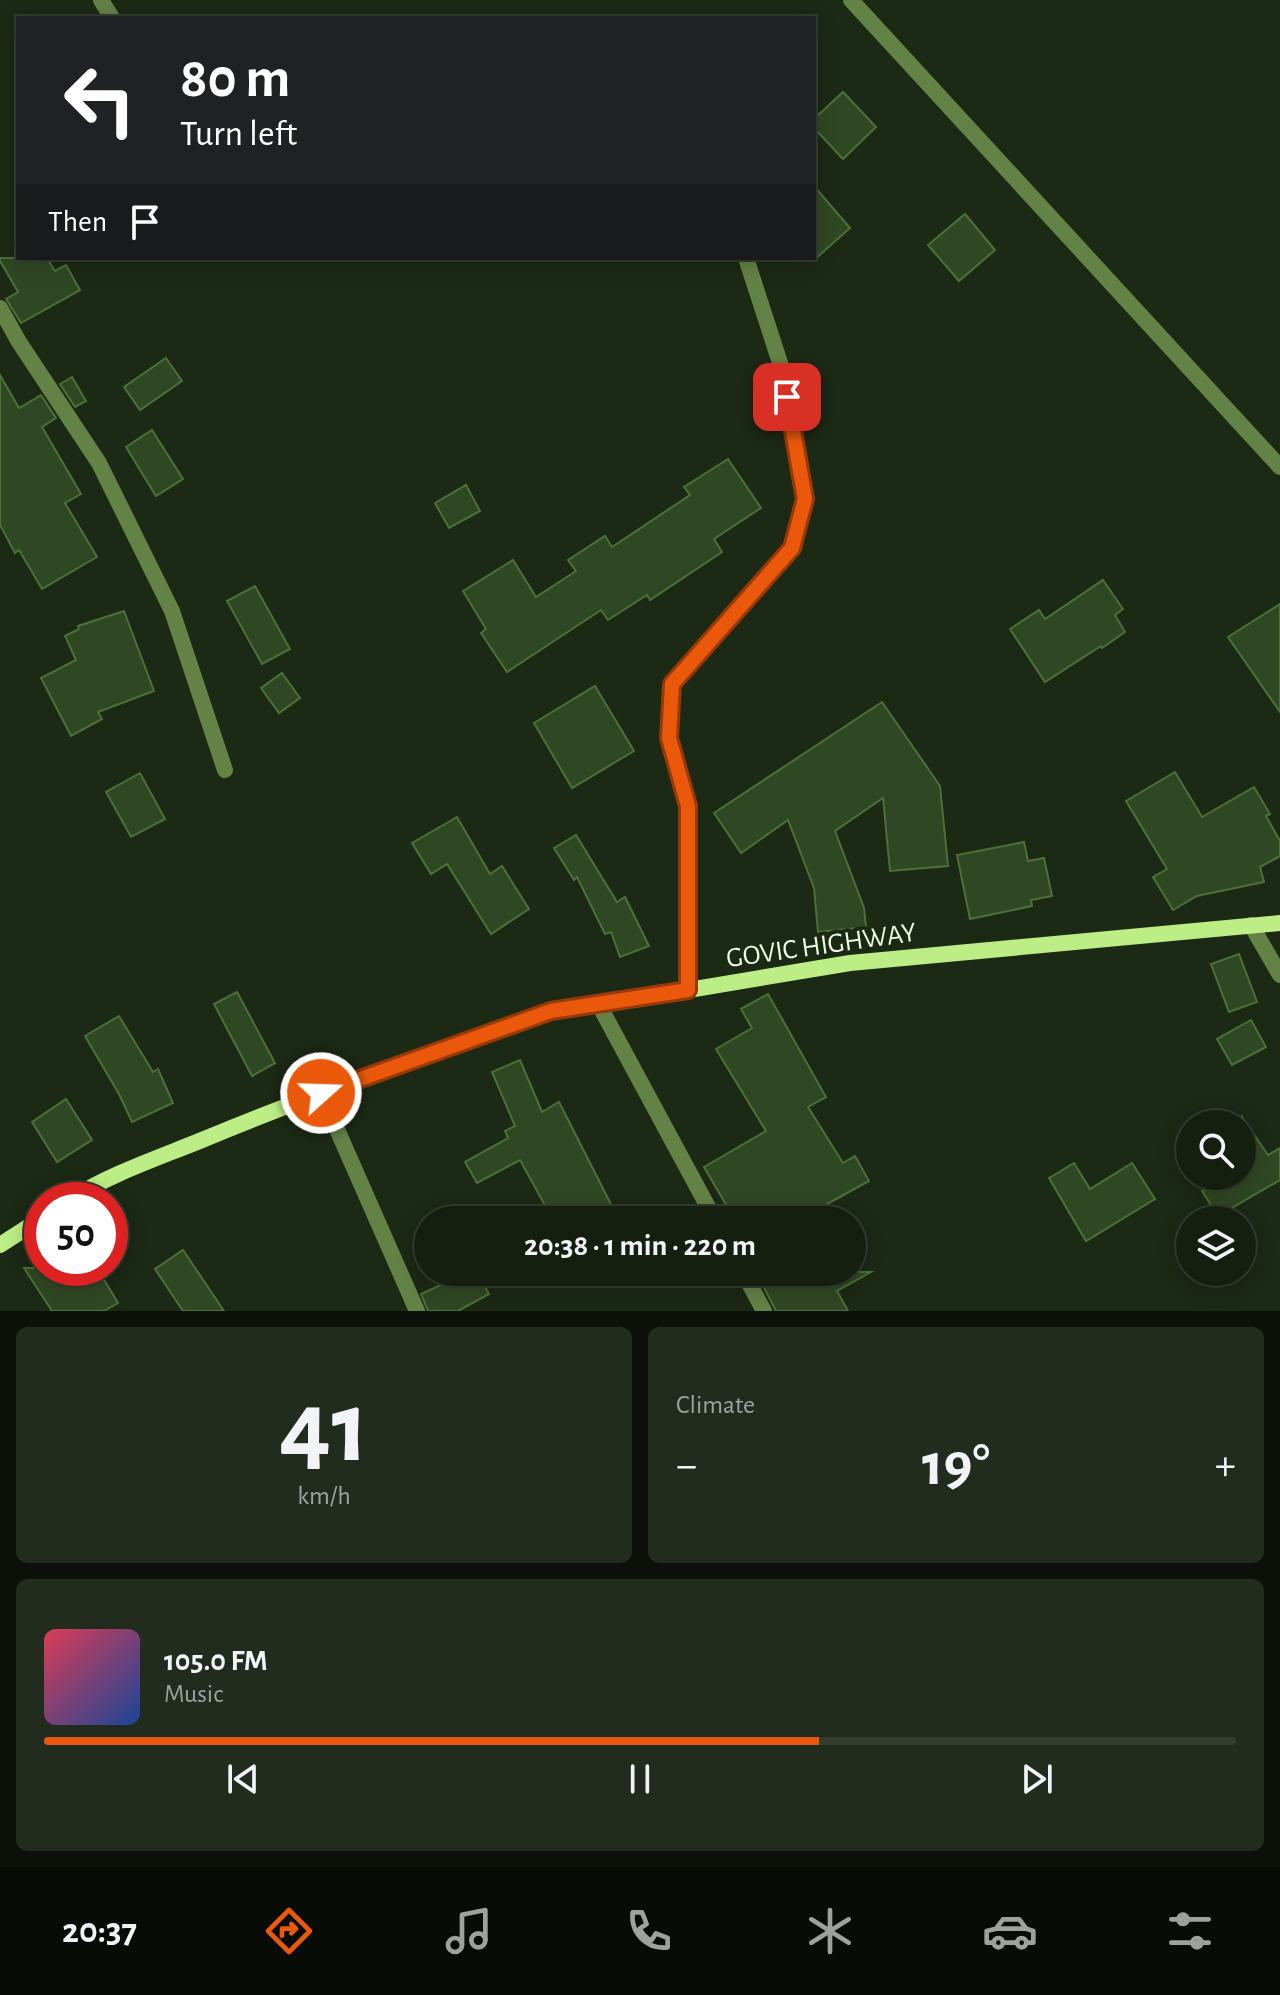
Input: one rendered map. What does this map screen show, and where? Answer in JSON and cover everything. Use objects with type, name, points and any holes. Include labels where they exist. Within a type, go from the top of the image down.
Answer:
[{"type":"main road","name":"GOVIC HIGHWAY","points":[[103,1182],[272,1111],[551,1011],[850,963],[1280,923]]},
{"type":"main road","points":[[0,1245],[24,1230]]},
{"type":"street","points":[[851,0],[1280,467]]},
{"type":"street","points":[[688,990],[688,806],[669,738],[672,684],[792,548],[805,499],[783,372],[747,260]]},
{"type":"street","points":[[0,308],[99,463],[172,611],[225,770]]},
{"type":"street","points":[[1251,925],[1280,975]]},
{"type":"street","points":[[599,1005],[707,1206]]},
{"type":"street","points":[[321,1093],[417,1311]]},
{"type":"street","points":[[751,1286],[764,1311]]},
{"type":"building","points":[[843,92],[876,127],[843,159],[816,130],[816,117]]},
{"type":"building","points":[[816,188],[850,228],[816,258]]},
{"type":"building","points":[[965,214],[995,250],[959,281],[928,245]]},
{"type":"building","points":[[0,258],[48,260],[55,271],[66,265],[80,290],[21,323],[6,299],[18,292]]},
{"type":"building","points":[[166,358],[182,381],[140,410],[124,387]]},
{"type":"building","points":[[0,375],[19,408],[41,395],[56,418],[42,427],[81,494],[65,503],[97,557],[42,589],[19,550],[15,553],[0,525]]},
{"type":"building","points":[[72,377],[86,401],[75,407],[60,384]]},
{"type":"building","points":[[152,430],[183,479],[156,496],[126,447]]},
{"type":"building","points":[[728,459],[761,508],[714,539],[722,552],[650,600],[647,595],[608,620],[601,610],[507,672],[481,633],[486,629],[463,591],[513,560],[536,597],[576,571],[568,560],[605,536],[612,547],[690,495],[684,487]]},
{"type":"building","points":[[466,485],[480,511],[449,528],[435,503]]},
{"type":"building","points":[[1103,580],[1123,609],[1115,615],[1125,632],[1045,682],[1010,629],[1039,610],[1045,619]]},
{"type":"building","points":[[255,586],[290,649],[262,664],[227,601]]},
{"type":"building","points":[[1280,604],[1280,712],[1228,637]]},
{"type":"building","points":[[124,611],[154,691],[98,712],[102,719],[71,736],[41,678],[76,660],[65,636],[79,629],[78,626]]},
{"type":"building","points":[[282,673],[300,698],[279,713],[261,688]]},
{"type":"building","points":[[595,686],[634,751],[572,788],[534,723]]},
{"type":"building","points":[[882,702],[940,786],[948,866],[890,871],[883,798],[835,831],[864,908],[866,927],[818,932],[814,888],[788,820],[741,853],[714,813]]},
{"type":"building","points":[[1175,772],[1202,817],[1254,787],[1270,814],[1266,816],[1280,841],[1280,856],[1260,867],[1264,882],[1197,896],[1173,910],[1153,877],[1167,869],[1126,801]]},
{"type":"building","points":[[140,773],[165,819],[131,837],[106,792]]},
{"type":"building","points":[[457,817],[490,874],[502,866],[529,909],[491,934],[447,864],[431,874],[412,843]]},
{"type":"building","points":[[576,835],[617,902],[625,897],[649,946],[620,957],[611,932],[605,934],[577,877],[574,880],[554,848]]},
{"type":"building","points":[[1024,842],[1028,861],[1044,858],[1052,896],[1031,900],[1032,906],[970,919],[957,855]]},
{"type":"building","points":[[1239,954],[1257,1002],[1229,1012],[1211,964]]},
{"type":"building","points":[[237,992],[275,1063],[252,1076],[214,1004]]},
{"type":"building","points":[[768,994],[826,1097],[808,1107],[843,1163],[855,1156],[869,1181],[823,1206],[727,1206],[704,1167],[766,1131],[716,1049],[752,1028],[741,1009]]},
{"type":"building","points":[[119,1016],[153,1072],[158,1069],[173,1103],[132,1122],[85,1036]]},
{"type":"building","points":[[1251,1020],[1266,1047],[1232,1065],[1217,1039]]},
{"type":"building","points":[[520,1060],[542,1112],[559,1102],[612,1206],[545,1206],[520,1160],[477,1183],[465,1162],[508,1138],[505,1131],[515,1126],[492,1072]]},
{"type":"building","points":[[66,1099],[92,1140],[57,1162],[32,1122]]},
{"type":"building","points":[[1256,1137],[1268,1155],[1280,1148],[1280,1180],[1235,1206],[1212,1206],[1202,1191],[1256,1190]]},
{"type":"building","points":[[1074,1163],[1090,1189],[1132,1163],[1155,1199],[1086,1241],[1049,1178]]},
{"type":"building","points":[[183,1250],[224,1311],[183,1311],[155,1269]]},
{"type":"building","points":[[36,1286],[108,1286],[118,1303],[104,1311],[52,1311]]},
{"type":"building","points":[[439,1286],[485,1286],[489,1294],[458,1311],[428,1311],[421,1294]]},
{"type":"building","points":[[763,1286],[846,1286],[837,1291],[848,1311],[776,1311]]},
{"type":"route","points":[[321,1093],[551,1011],[688,990],[688,806],[669,738],[672,684],[792,548],[805,499],[787,397]]}]
